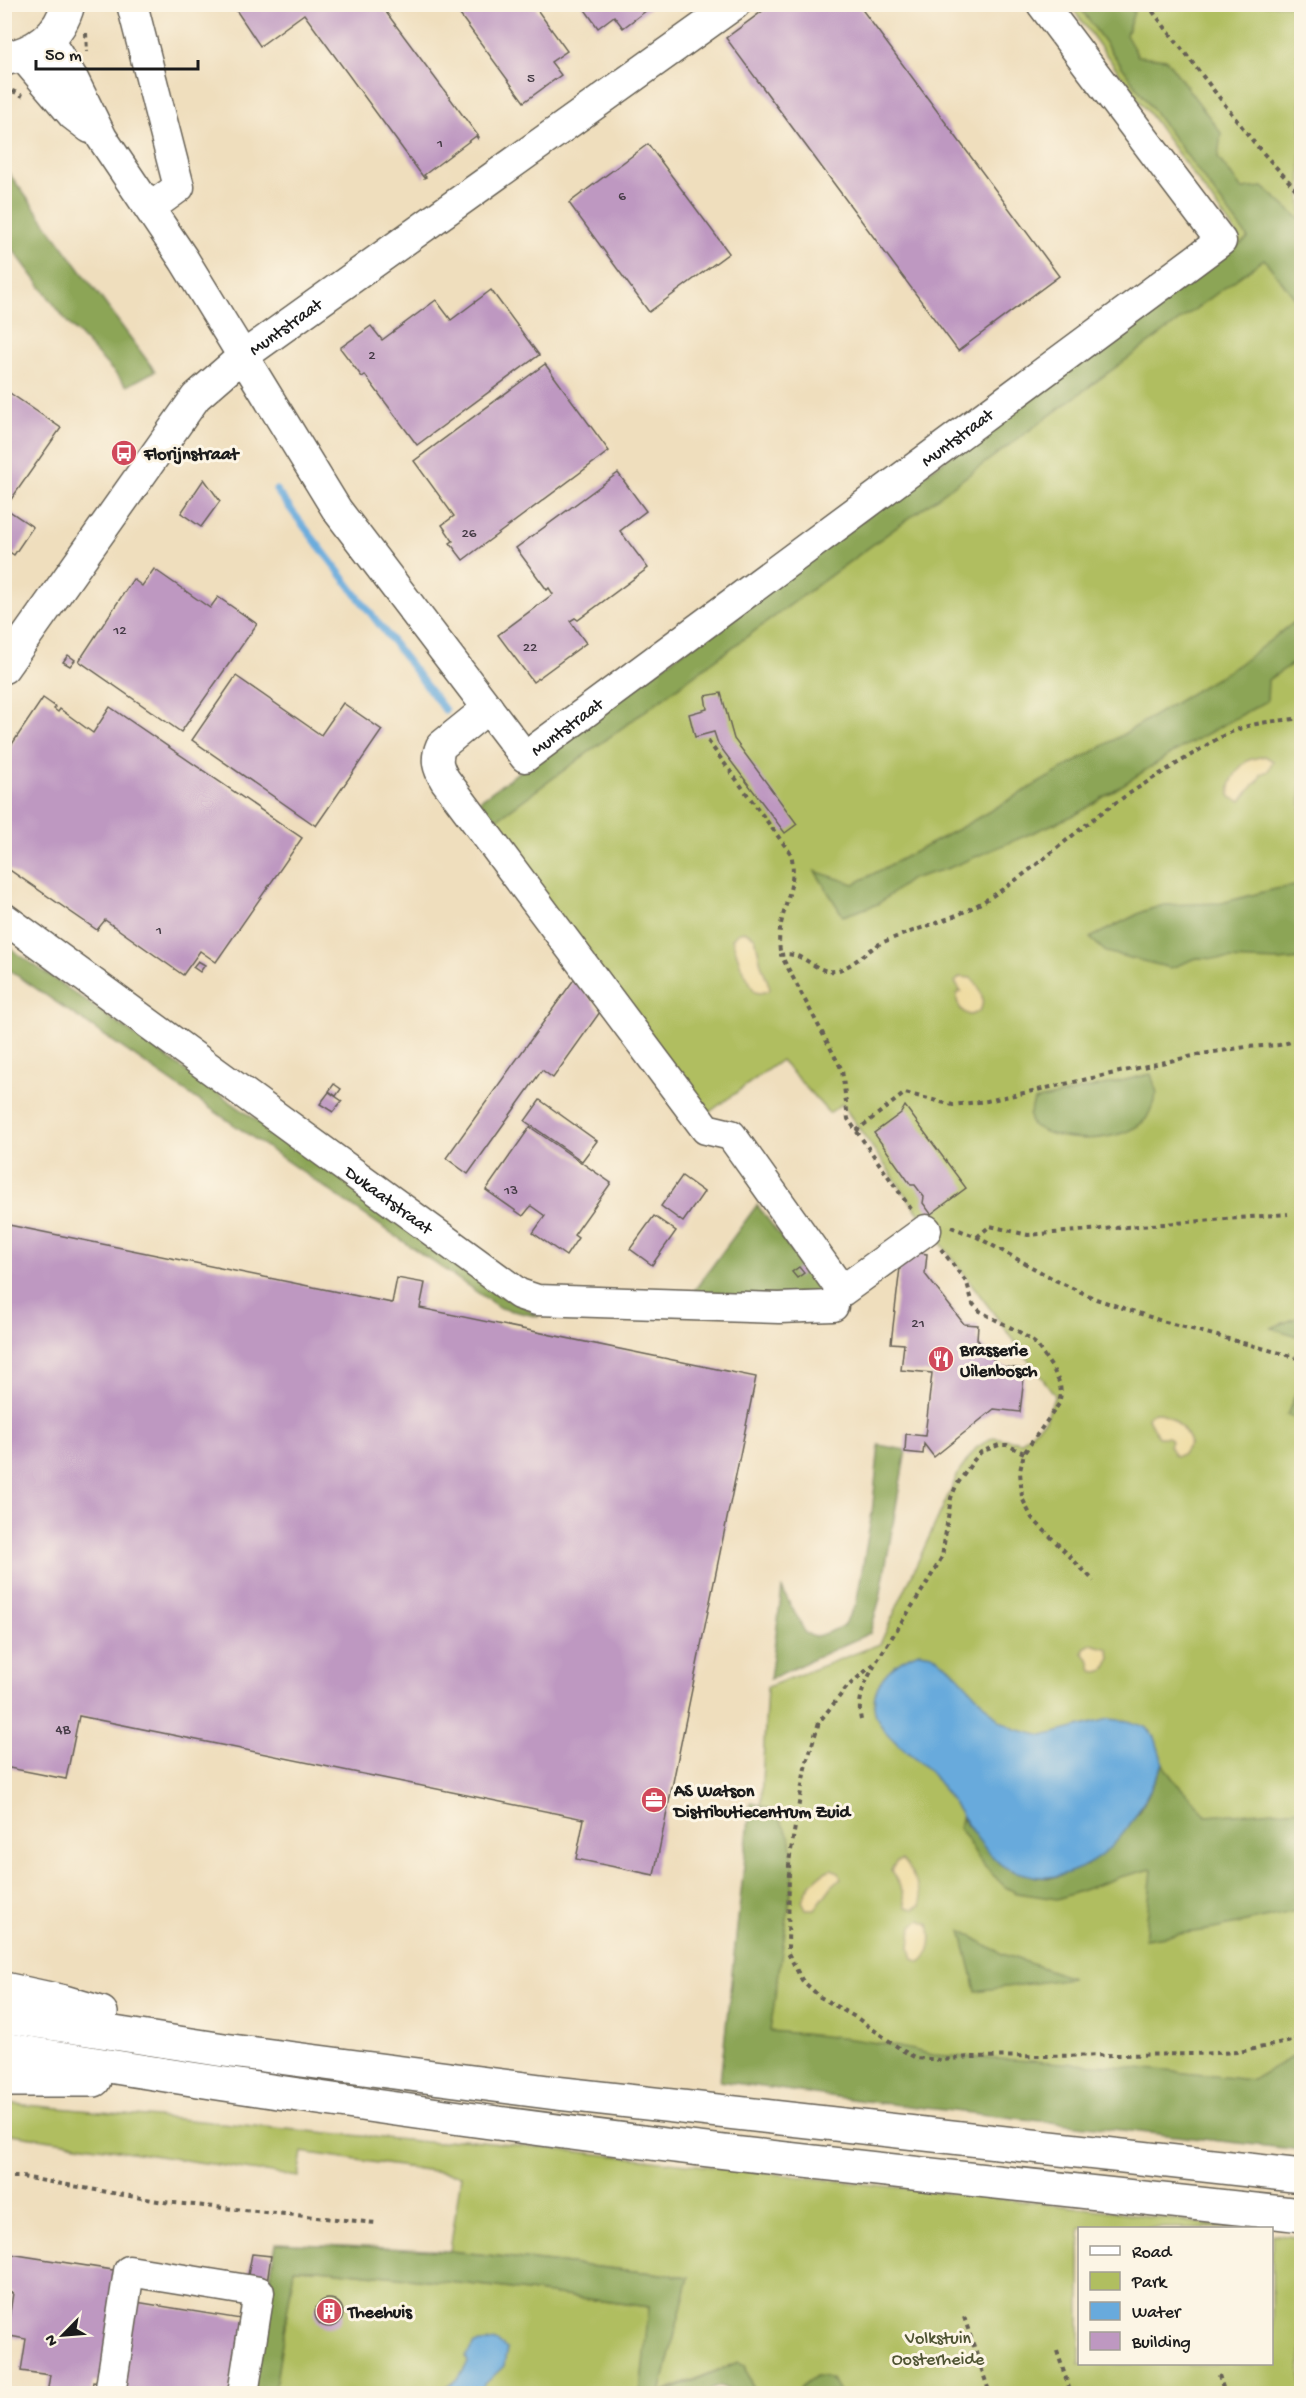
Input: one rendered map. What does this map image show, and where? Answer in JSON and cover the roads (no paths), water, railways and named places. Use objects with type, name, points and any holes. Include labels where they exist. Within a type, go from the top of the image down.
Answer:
[{"type":"main road","points":[[25,51],[59,25],[68,4]]},
{"type":"main road","points":[[4,1989],[64,2002],[224,2050]]},
{"type":"main road","points":[[4,2016],[224,2050],[556,2093],[1302,2176]]},
{"type":"main road","points":[[4,2049],[189,2080],[677,2146],[1302,2215]]},
{"type":"main road","points":[[4,2080],[189,2080]]},
{"type":"street","points":[[132,4],[178,187],[150,208]]},
{"type":"street","name":"Muntstraat","points":[[735,4],[242,357],[337,510],[525,757],[1221,242],[1042,4]]},
{"type":"street","points":[[4,668],[196,397],[242,357],[184,260],[102,138],[73,115],[25,51]]},
{"type":"street","points":[[488,708],[445,741],[438,753],[437,766],[706,1129],[731,1136],[842,1291],[926,1230]]},
{"type":"street","name":"Dukaatstraat","points":[[4,918],[519,1294],[537,1300],[560,1301],[779,1308],[833,1306]]},
{"type":"street","points":[[110,2394],[129,2271],[259,2292],[243,2394]]},
{"type":"water","points":[[919,1652],[932,1654],[952,1669],[999,1720],[1015,1729],[1043,1736],[1109,1719],[1128,1721],[1145,1727],[1155,1737],[1163,1763],[1138,1812],[1117,1841],[1090,1863],[1058,1876],[1033,1876],[1011,1870],[999,1863],[980,1842],[930,1772],[895,1742],[880,1724],[876,1715],[875,1695],[882,1678],[895,1665]]},
{"type":"water","points":[[496,2341],[507,2349],[504,2366],[483,2386],[484,2393],[442,2393],[446,2387],[457,2381],[468,2363],[466,2356],[474,2344]]},
{"type":"waterway","points":[[276,490],[445,710]]},
{"type":"place","name":"Florijnstraat","points":[[124,453]]},
{"type":"place","name":"Brasserie Uilenbosch","points":[[941,1359]]},
{"type":"place","name":"AS Watson Distributiecentrum Zuid","points":[[654,1800]]},
{"type":"place","name":"Theehuis","points":[[329,2311]]},
{"type":"park label","name":"Volkstuin Oosterheide","points":[[938,2347]]}]
